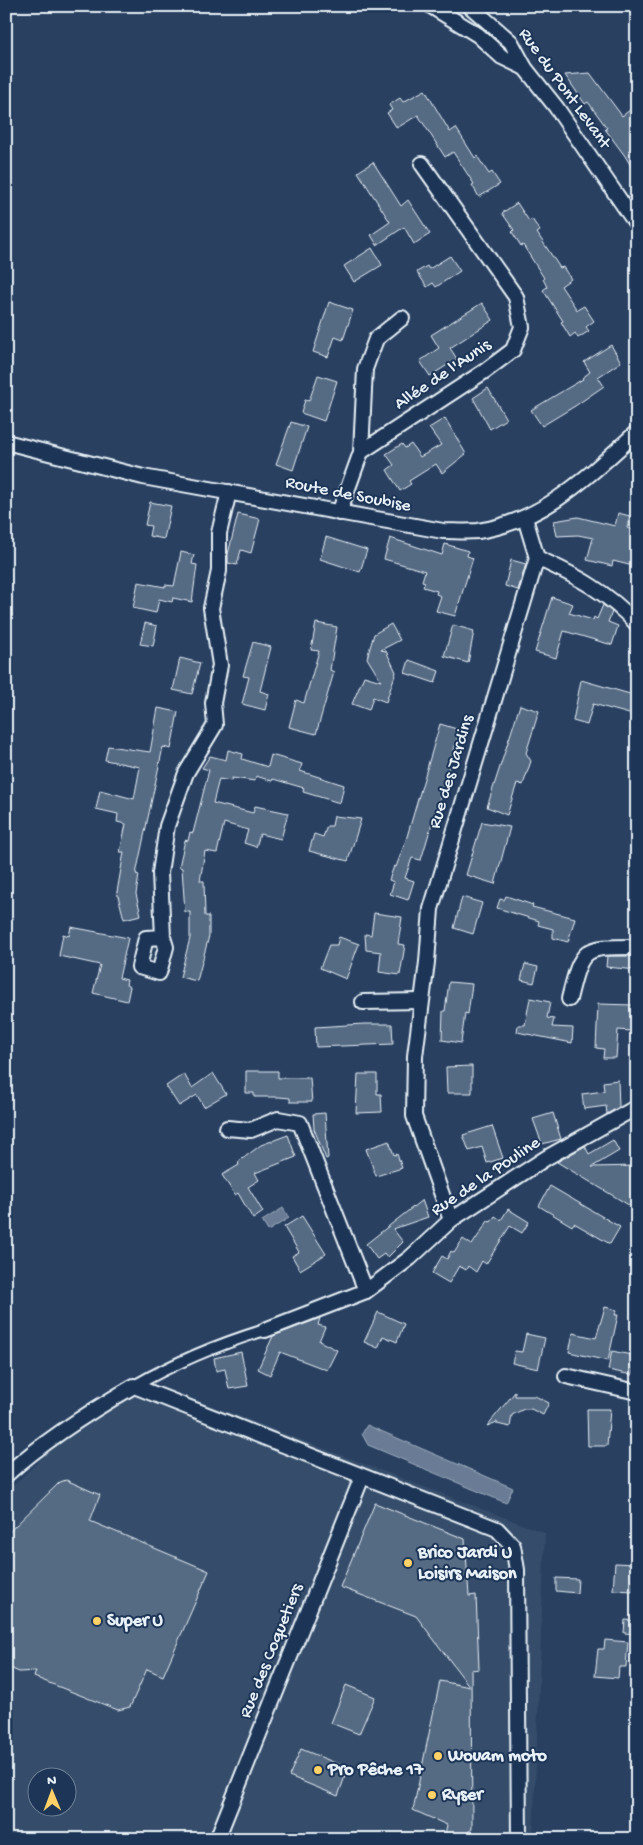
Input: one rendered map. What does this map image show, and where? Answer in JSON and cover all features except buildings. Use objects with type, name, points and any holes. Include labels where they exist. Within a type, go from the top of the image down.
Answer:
[{"type":"street","points":[[431,6],[478,34],[502,58],[525,68]]},
{"type":"street","name":"Rue du Pont Levant","points":[[470,6],[511,42],[525,68],[556,107],[637,225]]},
{"type":"street","name":"Allée de l'Aunis","points":[[361,452],[486,371],[513,350],[522,327],[516,297],[422,164]]},
{"type":"street","points":[[339,512],[361,452],[365,369],[376,339],[402,318]]},
{"type":"street","name":"Route de Soubise","points":[[6,442],[143,476],[443,531],[477,531],[525,518],[571,491],[637,432]]},
{"type":"street","points":[[163,937],[160,873],[167,826],[186,773],[215,726],[213,703],[220,664],[212,608],[219,572],[220,533],[230,492]]},
{"type":"street","points":[[525,518],[537,558],[576,576],[618,603],[637,624]]},
{"type":"street","name":"Rue des Jardins","points":[[451,1220],[414,1116],[414,1056],[431,909],[537,558]]},
{"type":"street","points":[[569,999],[578,964],[590,951],[600,947],[637,947]]},
{"type":"street","points":[[363,1002],[421,1001]]},
{"type":"street","name":"Rue de la Pouline","points":[[265,1330],[366,1291],[410,1258],[451,1220],[546,1158],[637,1107]]},
{"type":"street","points":[[227,1128],[251,1130],[278,1119],[300,1123],[366,1291]]},
{"type":"street","points":[[6,1476],[28,1456],[96,1408],[165,1368],[220,1344],[265,1330]]},
{"type":"street","points":[[566,1376],[637,1392]]},
{"type":"street","points":[[134,1386],[497,1529],[513,1546],[517,1570],[520,1839]]},
{"type":"street","name":"Rue des Coquetiers","points":[[217,1839],[362,1477]]},
{"type":"shaded area","points":[[283,1208],[289,1218],[268,1231],[262,1221]]},
{"type":"shaded area","points":[[160,1386],[545,1533],[533,1839],[6,1839],[6,1493],[50,1450],[99,1411],[133,1395]]},
{"type":"shaded area","points":[[367,1425],[513,1488],[506,1503],[368,1445],[362,1434]]},
{"type":"place","name":"Brico Jardi U Loisirs Maison","points":[[408,1563]]},
{"type":"place","name":"Super U","points":[[97,1621]]},
{"type":"place","name":"Wouam moto","points":[[438,1756]]},
{"type":"place","name":"Pro Pêche 17","points":[[318,1770]]},
{"type":"place","name":"Ryser","points":[[432,1795]]}]
